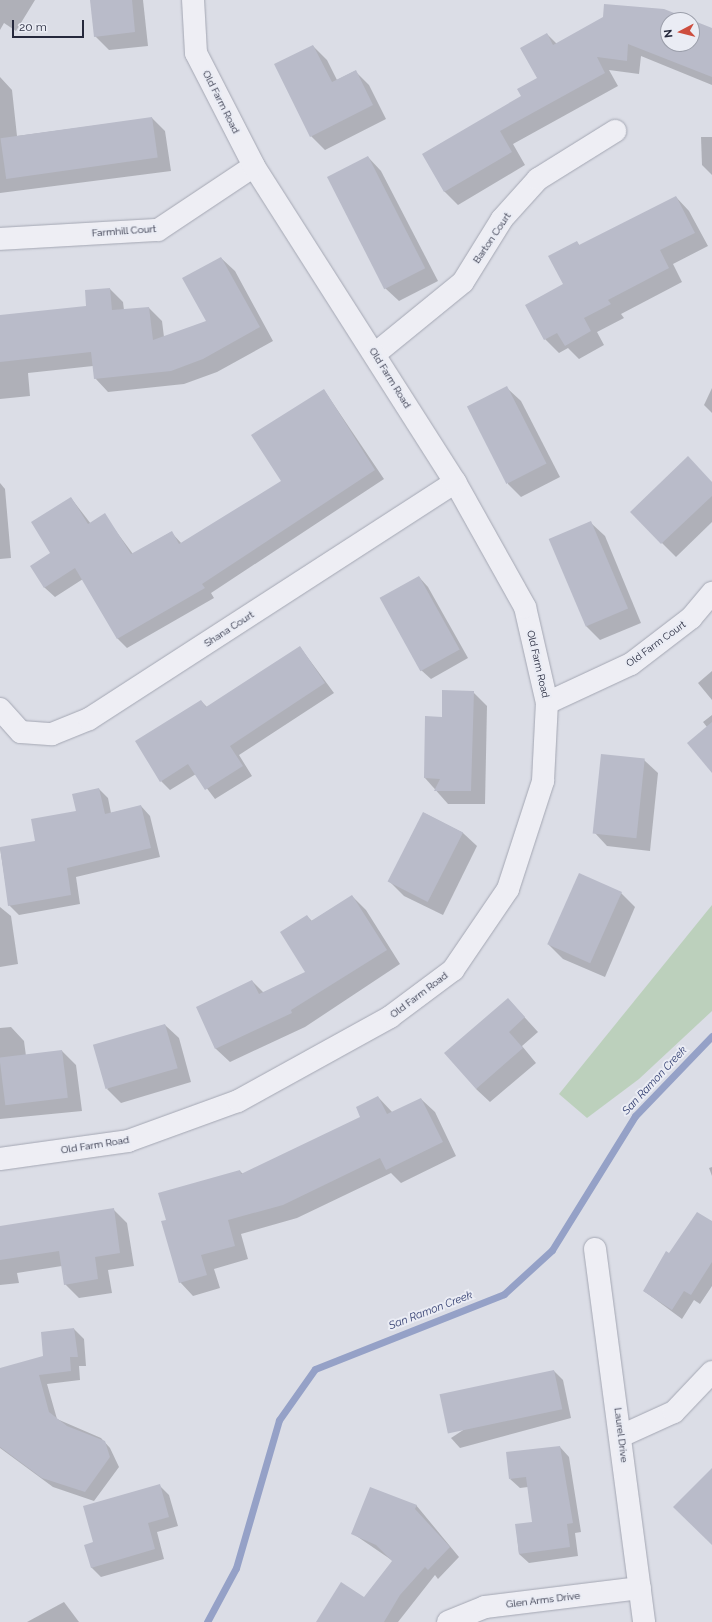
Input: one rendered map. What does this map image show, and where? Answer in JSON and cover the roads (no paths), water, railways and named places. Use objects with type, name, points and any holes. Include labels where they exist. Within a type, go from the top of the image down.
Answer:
[{"type":"street","name":"Old Farm Road","points":[[0,1159],[128,1141],[238,1102],[390,1017],[453,970],[508,889],[543,781],[547,703],[525,607],[454,482],[376,353],[254,166],[196,53],[193,0]]},
{"type":"street","name":"Barton Court","points":[[376,353],[463,282],[502,219],[538,179],[615,131]]},
{"type":"street","name":"Farmhill Court","points":[[0,239],[158,230],[254,166]]},
{"type":"street","name":"Shana Court","points":[[0,709],[21,732],[52,734],[89,719],[454,482]]},
{"type":"street","name":"Old Farm Court","points":[[547,703],[631,664],[691,618],[712,593]]},
{"type":"street","name":"Laurel Drive","points":[[595,1249],[621,1436],[644,1622]]},
{"type":"street","points":[[621,1436],[674,1412],[712,1372]]},
{"type":"street","name":"Glen Arms Drive","points":[[448,1622],[485,1607],[640,1588]]},
{"type":"waterway","name":"San Ramon Creek","points":[[207,1622],[236,1568],[279,1420],[315,1369],[504,1294],[552,1250],[635,1116],[712,1036]]}]
